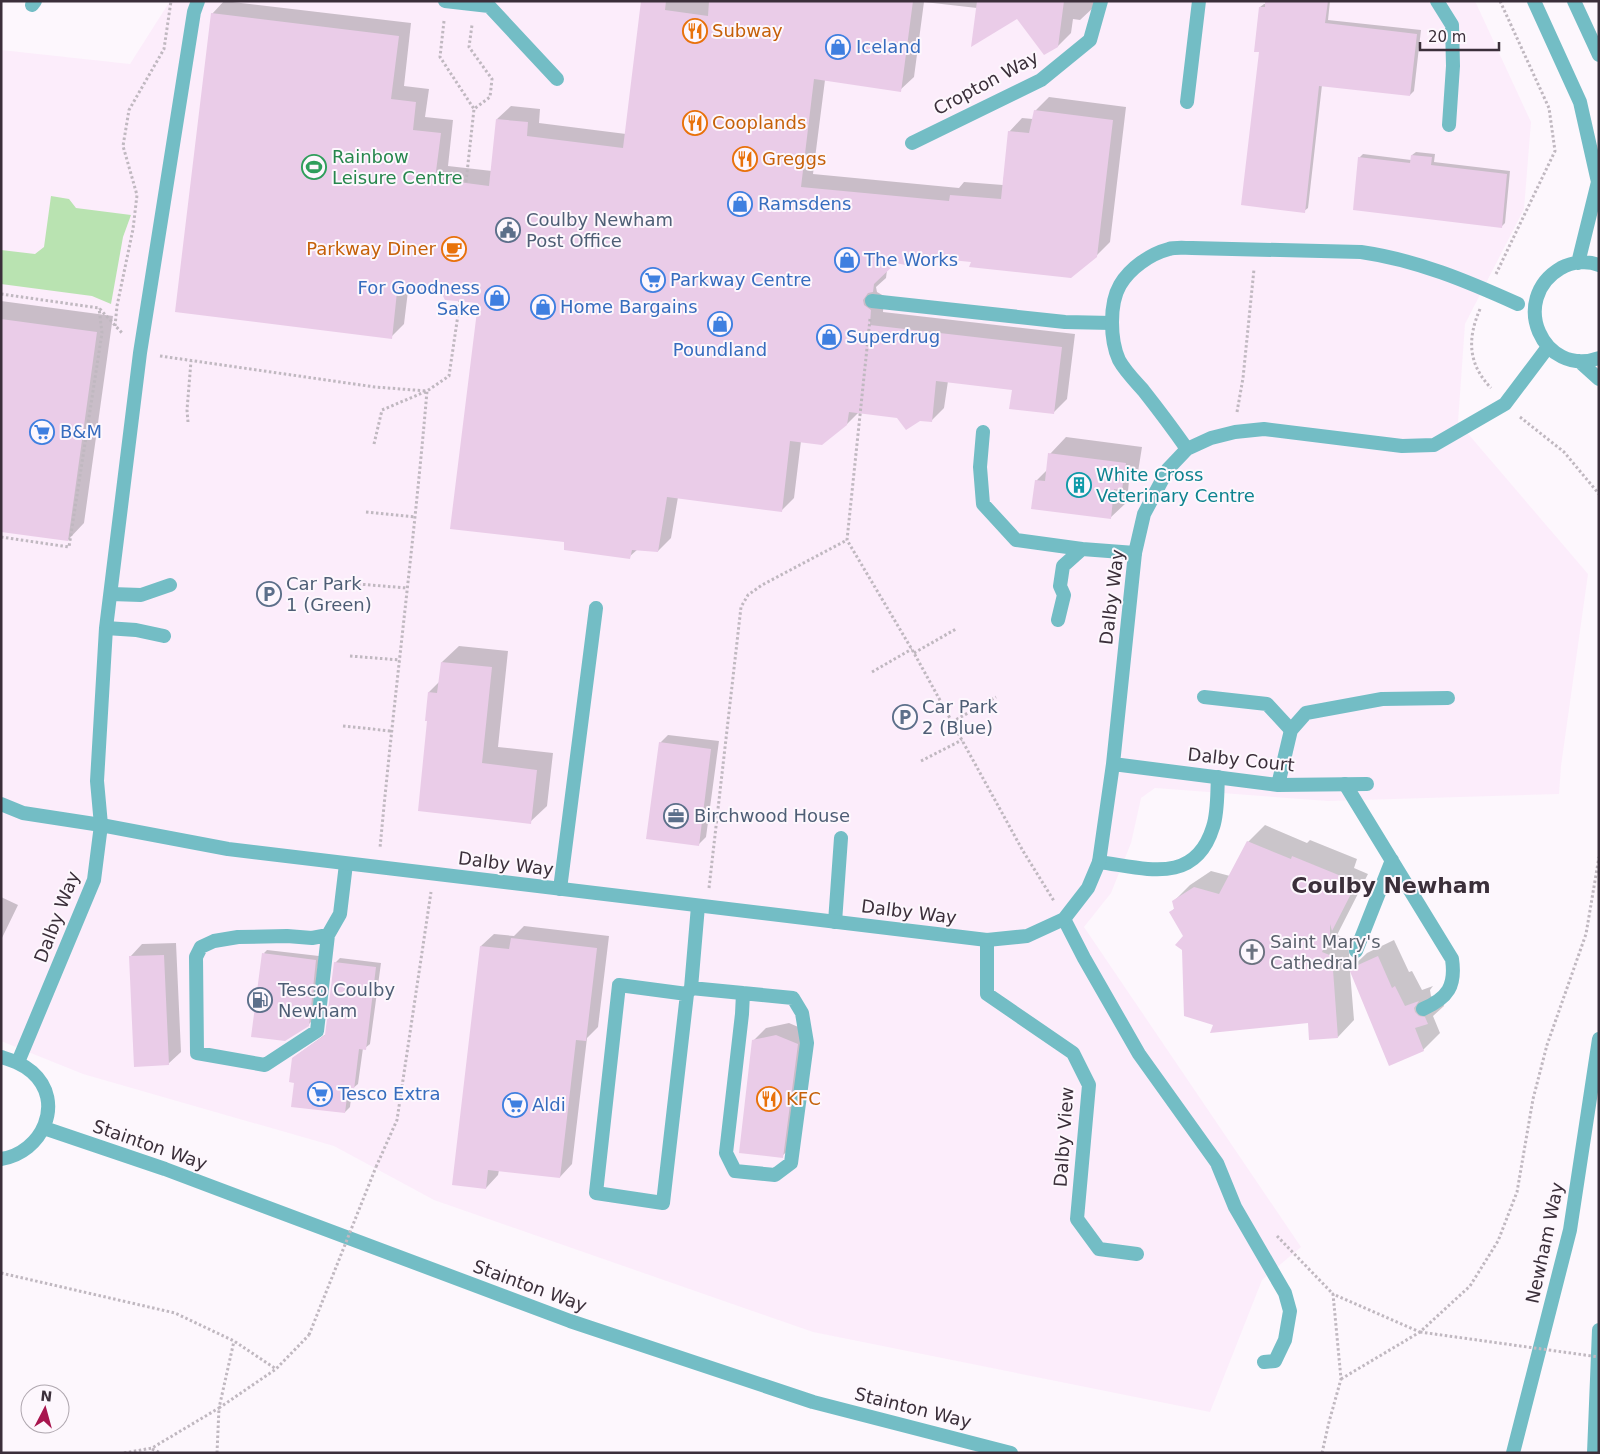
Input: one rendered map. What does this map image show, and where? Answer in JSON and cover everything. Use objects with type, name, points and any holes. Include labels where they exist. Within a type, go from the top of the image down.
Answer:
[{"type":"street","points":[[1,804],[23,813],[101,825],[97,781],[106,628],[110,594],[140,353],[194,12],[198,1]]},
{"type":"street","points":[[446,1],[489,4],[557,79]]},
{"type":"street","name":"Cropton Way","points":[[912,143],[1041,80],[1090,40],[1101,1]]},
{"type":"street","points":[[1187,102],[1199,1]]},
{"type":"street","points":[[1437,1],[1452,25],[1453,66],[1449,125]]},
{"type":"street","points":[[1534,1],[1580,102],[1598,182],[1578,262]]},
{"type":"street","points":[[1574,1],[1599,55]]},
{"type":"street","points":[[1187,449],[1120,361],[1113,343],[1112,323],[1115,300],[1120,286],[1134,268],[1150,257],[1169,249],[1192,248],[1361,252],[1389,256],[1427,266],[1518,304]]},
{"type":"street","points":[[1599,266],[1578,262],[1567,265],[1552,274],[1541,287],[1535,303],[1535,320],[1538,332],[1548,347],[1562,356],[1579,361],[1591,361],[1599,358]]},
{"type":"street","points":[[872,301],[1066,322],[1112,323]]},
{"type":"street","name":"Dalby Way","points":[[18,1062],[94,880],[101,825],[228,849],[987,940],[1027,936],[1064,919],[1088,888],[1099,862],[1113,764],[1135,553],[1144,514],[1168,468],[1187,449],[1211,438],[1235,432],[1264,429],[1402,446],[1434,445],[1505,404],[1548,347]]},
{"type":"street","points":[[1579,361],[1599,379]]},
{"type":"street","points":[[983,432],[980,467],[983,504],[1016,540],[1082,549],[1135,553]]},
{"type":"street","points":[[1058,620],[1064,595],[1060,586],[1064,566],[1082,549]]},
{"type":"street","points":[[110,594],[141,595],[170,585]]},
{"type":"street","points":[[560,889],[596,608]]},
{"type":"street","points":[[106,628],[136,630],[164,636]]},
{"type":"street","points":[[1204,697],[1267,704],[1291,730]]},
{"type":"street","points":[[1278,785],[1291,730],[1306,713],[1382,699],[1448,698]]},
{"type":"street","name":"Dalby Court","points":[[1113,764],[1278,785],[1367,784]]},
{"type":"street","points":[[1099,862],[1161,871],[1186,865],[1205,847],[1214,826],[1218,777]]},
{"type":"street","points":[[1345,784],[1452,959],[1454,972],[1451,988],[1436,1003],[1423,1008]]},
{"type":"street","points":[[835,922],[841,838]]},
{"type":"street","points":[[1356,951],[1392,860]]},
{"type":"street","points":[[328,935],[312,938],[287,936],[238,937],[214,941],[201,947],[196,957],[197,1053],[265,1065],[317,1030],[328,935],[340,914],[346,864]]},
{"type":"street","points":[[702,906],[689,991],[663,1203],[596,1193],[619,985],[689,991],[743,993],[793,998],[802,1013],[807,1043],[790,1163],[775,1175],[735,1171],[726,1153],[743,993]]},
{"type":"street","points":[[1064,919],[1139,1054],[1217,1163],[1235,1206],[1285,1293],[1290,1311],[1285,1340],[1275,1361],[1264,1362]]},
{"type":"street","name":"Dalby View","points":[[987,940],[987,994],[1074,1053],[1089,1085],[1077,1219],[1099,1249],[1137,1254]]},
{"type":"street","name":"Newham Way","points":[[1513,1453],[1570,1230],[1599,1039]]},
{"type":"street","points":[[1,1058],[18,1062],[33,1073],[42,1085],[47,1098],[48,1114],[44,1128],[34,1143],[20,1154],[1,1159]]},
{"type":"street","name":"Stainton Way","points":[[44,1128],[165,1169],[570,1321],[813,1402],[1011,1453]]},
{"type":"street","points":[[1594,1453],[1599,1330]]},
{"type":"path","points":[[115,326],[117,306],[133,229],[137,195],[123,146],[130,110],[164,48],[171,1]]},
{"type":"path","points":[[1500,1],[1549,108],[1555,150],[1478,314],[1471,341],[1474,363],[1483,380],[1505,404],[1564,452],[1599,494]]},
{"type":"path","points":[[453,22],[444,20],[440,57],[474,109],[466,182]]},
{"type":"path","points":[[463,23],[472,25],[469,48],[492,79],[490,97],[474,109]]},
{"type":"path","points":[[1235,432],[1243,378],[1256,249]]},
{"type":"path","points":[[1,294],[99,308],[140,353],[375,386],[427,391]]},
{"type":"path","points":[[374,444],[382,410],[427,391],[449,376],[460,301]]},
{"type":"path","points":[[872,301],[847,540],[912,649],[1022,851],[1046,889]]},
{"type":"path","points":[[1,538],[70,547],[102,334],[99,308]]},
{"type":"path","points":[[188,422],[186,410],[191,360]]},
{"type":"path","points":[[378,867],[427,391]]},
{"type":"path","points":[[366,512],[415,517]]},
{"type":"path","points":[[702,906],[741,607],[748,595],[762,585],[847,540]]},
{"type":"path","points":[[358,584],[407,588]]},
{"type":"path","points":[[914,653],[956,629]]},
{"type":"path","points":[[872,672],[912,649]]},
{"type":"path","points":[[350,656],[400,660]]},
{"type":"path","points":[[952,722],[996,697]]},
{"type":"path","points":[[343,726],[392,731]]},
{"type":"path","points":[[921,761],[962,740]]},
{"type":"path","points":[[1341,1379],[1420,1332],[1470,1286],[1498,1241],[1517,1192],[1533,1099],[1547,1046],[1586,934],[1599,857]]},
{"type":"path","points":[[124,1453],[152,1448],[219,1408],[276,1369],[309,1335],[376,1167],[397,1120],[434,874]]},
{"type":"path","points":[[1,1273],[175,1313],[234,1341],[276,1369]]},
{"type":"path","points":[[1322,1453],[1341,1379],[1333,1294],[1420,1332],[1599,1357]]},
{"type":"path","points":[[217,1453],[219,1408],[234,1341]]},
{"type":"path","points":[[152,1448],[161,1453]]},
{"type":"shaded area","points":[[170,1],[1475,1],[1531,122],[1524,209],[1465,324],[1458,422],[1588,574],[1561,766],[1559,794],[1328,801],[1155,788],[1141,798],[1131,843],[1111,893],[1084,927],[1301,1247],[1262,1280],[1210,1412],[813,1332],[434,1200],[334,1146],[83,1074],[1,1041],[1,50],[130,64]]},
{"type":"green space","points":[[51,196],[69,199],[76,208],[131,215],[123,237],[111,304],[92,296],[1,284],[1,250],[35,254],[44,247]]},
{"type":"building","name":"Parkway Centre","points":[[641,1],[666,1],[665,10],[708,16],[709,1],[913,1],[901,92],[814,79],[801,187],[949,201],[950,195],[1001,199],[1008,131],[1029,133],[1034,110],[1113,120],[1097,257],[1071,278],[969,267],[971,262],[911,256],[910,266],[896,263],[874,284],[873,292],[868,293],[863,300],[864,305],[871,310],[870,325],[1062,347],[1054,414],[1009,409],[1012,390],[936,381],[932,422],[920,421],[906,430],[897,418],[849,412],[847,425],[822,445],[790,441],[782,512],[667,497],[658,552],[632,550],[630,559],[564,550],[564,542],[450,529],[478,303],[445,300],[442,294],[397,292],[392,339],[175,312],[211,13],[399,36],[391,99],[416,102],[413,130],[441,133],[435,179],[489,186],[496,119],[528,122],[527,136],[623,148]]},
{"type":"building","points":[[977,1],[1064,1],[1058,47],[1044,55],[1017,19],[971,47]]},
{"type":"building","points":[[1265,1],[1328,1],[1325,23],[1417,34],[1410,96],[1319,86],[1305,213],[1241,205],[1259,52],[1254,52],[1259,7],[1265,7]]},
{"type":"building","points":[[1411,155],[1432,157],[1431,165],[1507,174],[1502,228],[1353,210],[1358,157],[1410,163]]},
{"type":"building","name":"B&M","points":[[1,319],[97,332],[68,541],[1,532]]},
{"type":"building","name":"White Cross Veterinary Centre","points":[[1048,453],[1126,463],[1122,490],[1114,489],[1111,519],[1031,509],[1035,480],[1045,481]]},
{"type":"building","points":[[441,662],[492,667],[482,763],[537,770],[531,824],[418,811],[428,692],[437,693]]},
{"type":"building","name":"Birchwood House","points":[[659,742],[711,749],[699,846],[646,839]]},
{"type":"building","name":"Saint Mary's Cathedral","points":[[1247,841],[1291,859],[1292,856],[1341,876],[1338,885],[1353,890],[1332,931],[1330,924],[1330,935],[1322,952],[1332,956],[1338,1038],[1309,1040],[1308,1023],[1210,1033],[1213,1025],[1184,1016],[1182,950],[1175,945],[1183,936],[1169,912],[1174,909],[1172,901],[1194,887],[1219,894]]},
{"type":"building","name":"Aldi","points":[[511,938],[597,948],[586,1041],[576,1040],[560,1178],[488,1170],[486,1189],[452,1185],[480,946],[509,949]]},
{"type":"building","points":[[262,953],[316,960],[309,1026],[285,1041],[251,1037]]},
{"type":"building","points":[[164,955],[169,1065],[134,1067],[129,956]]},
{"type":"building","points":[[1378,956],[1392,988],[1395,986],[1405,1006],[1419,1001],[1414,1008],[1415,1012],[1419,1016],[1425,1017],[1428,1024],[1415,1028],[1424,1051],[1389,1066],[1349,969]]},
{"type":"building","points":[[334,962],[376,967],[366,1050],[359,1049],[354,1090],[348,1089],[345,1113],[291,1107],[294,1083],[289,1082],[292,1058],[325,1035]]},
{"type":"building","name":"KFC","points":[[776,1035],[798,1044],[783,1158],[739,1153],[752,1040]]},
{"type":"place","name":"Subway","points":[[695,31]]},
{"type":"place","name":"Iceland","points":[[838,47]]},
{"type":"place","name":"Cooplands","points":[[695,123]]},
{"type":"place","name":"Greggs","points":[[745,159]]},
{"type":"place","name":"Rainbow Leisure Centre","points":[[314,167]]},
{"type":"place","name":"Ramsdens","points":[[740,204]]},
{"type":"place","name":"Coulby Newham Post Office","points":[[508,230]]},
{"type":"place","name":"Parkway Diner","points":[[454,249]]},
{"type":"place","name":"The Works","points":[[847,260]]},
{"type":"place","name":"Parkway Centre","points":[[653,280]]},
{"type":"place","name":"For Goodness Sake","points":[[497,298]]},
{"type":"place","name":"Home Bargains","points":[[543,307]]},
{"type":"place","name":"Poundland","points":[[720,324]]},
{"type":"place","name":"Superdrug","points":[[829,337]]},
{"type":"place","name":"B&M","points":[[42,432]]},
{"type":"place","name":"White Cross Veterinary Centre","points":[[1079,485]]},
{"type":"place","name":"Car Park 1 (Green)","points":[[269,594]]},
{"type":"place","name":"Car Park 2 (Blue)","points":[[905,717]]},
{"type":"place","name":"Birchwood House","points":[[676,816]]},
{"type":"place","name":"Saint Mary's Cathedral","points":[[1252,952]]},
{"type":"place","name":"Tesco Coulby Newham","points":[[260,1000]]},
{"type":"place","name":"Tesco Extra","points":[[320,1094]]},
{"type":"place","name":"KFC","points":[[769,1099]]},
{"type":"place","name":"Aldi","points":[[515,1105]]},
{"type":"district","name":"Coulby Newham","points":[[1391,885]]}]
